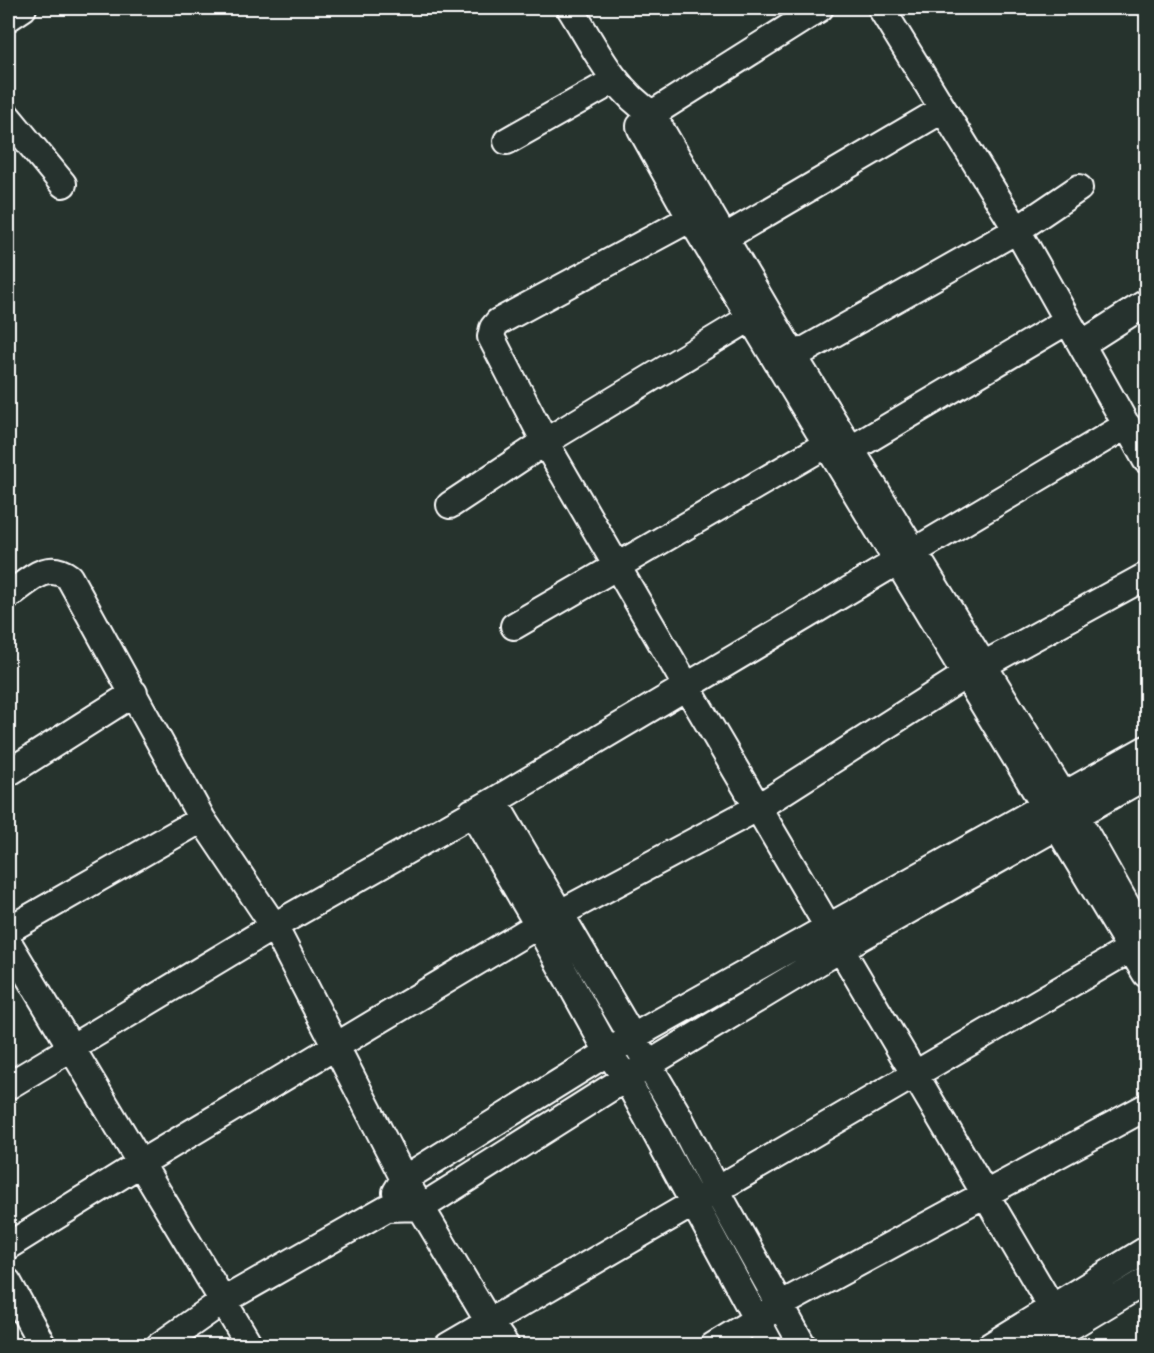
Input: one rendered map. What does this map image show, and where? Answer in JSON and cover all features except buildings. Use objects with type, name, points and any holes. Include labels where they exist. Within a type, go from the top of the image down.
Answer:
[{"type":"street","points":[[8,18],[23,8]]},
{"type":"street","points":[[570,8],[615,80],[646,120],[786,360],[1142,941],[1146,974]]},
{"type":"street","points":[[646,120],[820,8]]},
{"type":"street","points":[[881,8],[1017,230],[1146,460]]},
{"type":"street","points":[[507,141],[615,80]]},
{"type":"street","points":[[717,242],[942,110]]},
{"type":"street","points":[[8,117],[63,184]]},
{"type":"street","points":[[786,360],[1017,230],[1079,188]]},
{"type":"street","points":[[699,214],[508,317],[493,328],[491,337],[545,442],[757,808],[1059,1319]]},
{"type":"street","points":[[1082,344],[1146,303]]},
{"type":"street","points":[[450,505],[545,442],[758,313]]},
{"type":"street","points":[[514,626],[617,564],[840,447],[1067,321]]},
{"type":"street","points":[[8,1086],[274,926],[483,807],[1127,425]]},
{"type":"street","points":[[8,596],[47,569],[59,570],[69,577],[202,819],[274,926],[404,1179],[489,1322],[506,1346]]},
{"type":"street","points":[[8,1246],[141,1163],[550,920],[757,808],[975,670],[1146,576]]},
{"type":"street","points":[[8,772],[134,693]]},
{"type":"street","points":[[159,1346],[223,1301],[387,1208],[422,1207],[626,1078],[840,949],[1061,811],[1146,749]]},
{"type":"street","points":[[387,1208],[404,1179],[631,1038],[828,926],[1061,811],[1146,776]]},
{"type":"street","points":[[483,807],[550,920],[648,1065],[756,1321],[771,1346]]},
{"type":"street","points":[[8,930],[202,819]]},
{"type":"street","points":[[550,920],[608,1052],[780,1305],[803,1346]]},
{"type":"street","points":[[448,1346],[704,1194],[914,1075],[1142,941]]},
{"type":"street","points":[[8,942],[250,1346]]},
{"type":"street","points":[[713,1346],[780,1305],[1146,1107]]},
{"type":"street","points":[[1038,1346],[1059,1319],[1146,1250]]},
{"type":"street","points":[[990,1346],[1146,1281]]},
{"type":"street","points":[[8,1282],[43,1346]]}]
